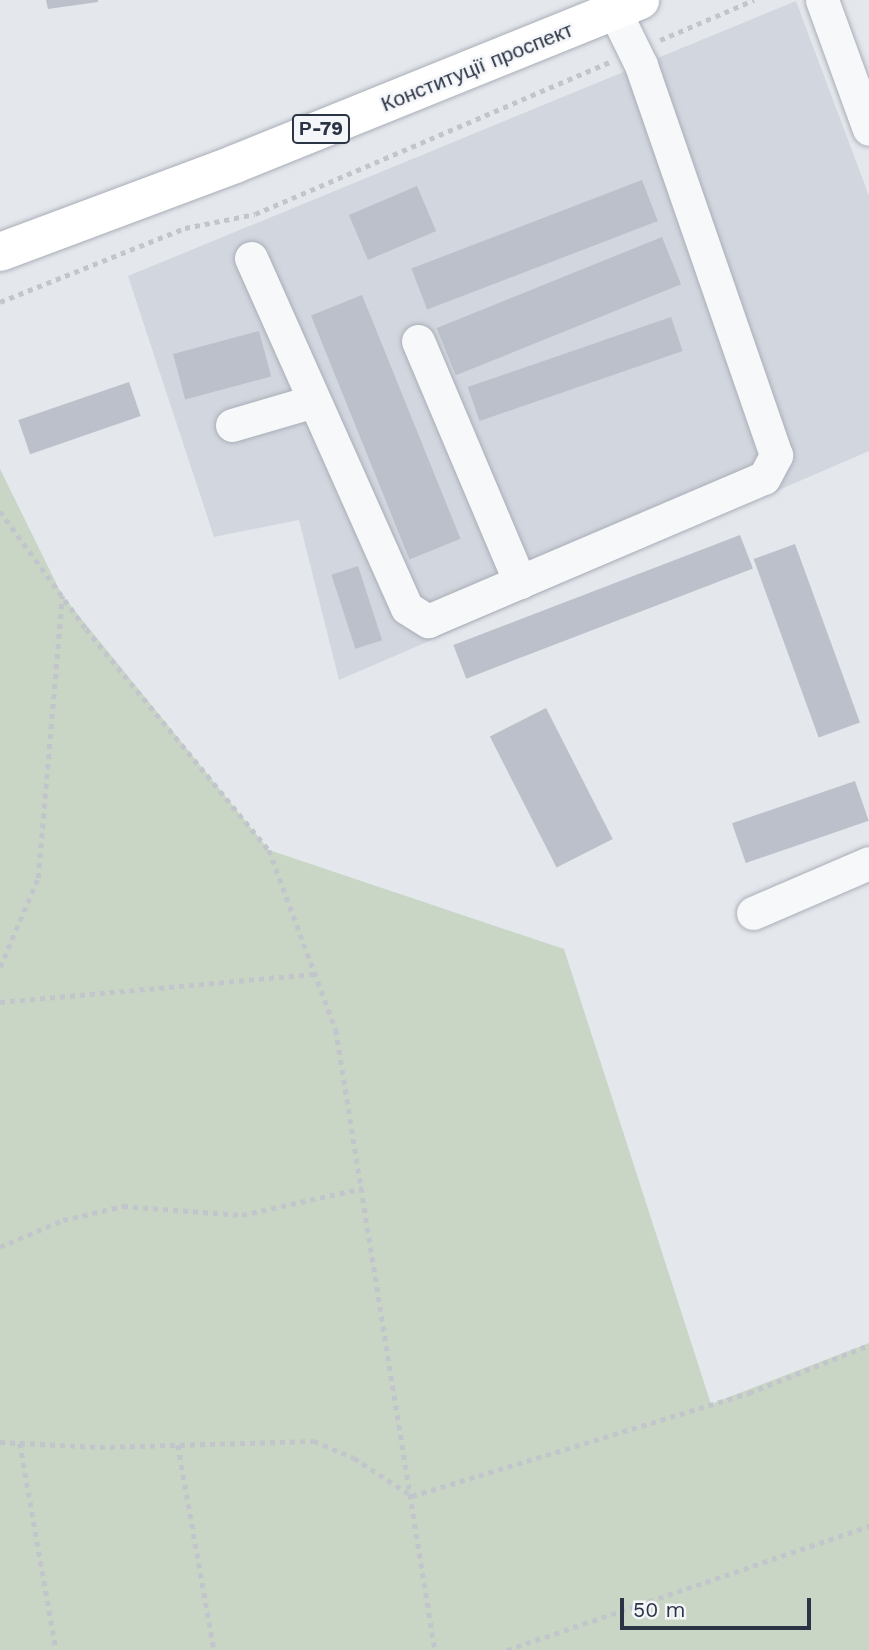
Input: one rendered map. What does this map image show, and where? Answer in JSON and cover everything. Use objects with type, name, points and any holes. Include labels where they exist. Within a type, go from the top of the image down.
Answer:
[{"type":"main road","name":"Конституції проспект","points":[[0,251],[235,164],[628,6]]},
{"type":"lane","points":[[822,0],[869,127]]},
{"type":"lane","points":[[251,258],[407,608],[428,621],[764,478],[776,455],[635,51],[628,6]]},
{"type":"lane","points":[[418,341],[520,582]]},
{"type":"lane","points":[[232,425],[314,401]]},
{"type":"lane","points":[[753,913],[869,863]]},
{"type":"path","points":[[0,302],[184,228],[256,214],[754,0]]},
{"type":"path","points":[[0,511],[62,596],[270,850],[336,1030],[435,1650]]},
{"type":"path","points":[[0,967],[38,878],[62,596]]},
{"type":"path","points":[[0,1002],[315,974]]},
{"type":"path","points":[[0,1247],[64,1220],[123,1206],[242,1215],[363,1188]]},
{"type":"path","points":[[412,1496],[749,1393],[869,1345]]},
{"type":"path","points":[[0,1442],[178,1445],[313,1441],[354,1458],[412,1496]]},
{"type":"path","points":[[20,1443],[56,1650]]},
{"type":"path","points":[[178,1445],[214,1650]]},
{"type":"path","points":[[508,1650],[869,1526]]},
{"type":"shaded area","points":[[796,1],[869,196],[869,451],[339,680],[299,520],[214,537],[128,276]]},
{"type":"green space","points":[[0,469],[62,595],[269,850],[564,949],[711,1404],[869,1343],[869,1650],[0,1650]]},
{"type":"building","points":[[46,0],[98,0],[98,2],[48,9]]},
{"type":"building","points":[[642,180],[658,221],[427,310],[411,269]]},
{"type":"building","points":[[417,186],[436,231],[368,260],[349,215]]},
{"type":"building","points":[[662,237],[681,284],[456,375],[437,328]]},
{"type":"building","points":[[362,295],[461,539],[410,559],[311,316]]},
{"type":"building","points":[[671,317],[683,351],[479,421],[468,387]]},
{"type":"building","points":[[259,331],[271,376],[185,399],[173,354]]},
{"type":"building","points":[[129,382],[141,416],[30,454],[18,420]]},
{"type":"building","points":[[740,535],[753,569],[466,679],[453,645]]},
{"type":"building","points":[[795,544],[860,723],[819,738],[754,559]]},
{"type":"building","points":[[358,566],[382,640],[355,649],[331,575]]},
{"type":"building","points":[[546,708],[613,839],[557,868],[490,737]]},
{"type":"building","points":[[855,781],[869,821],[746,863],[732,823]]}]
